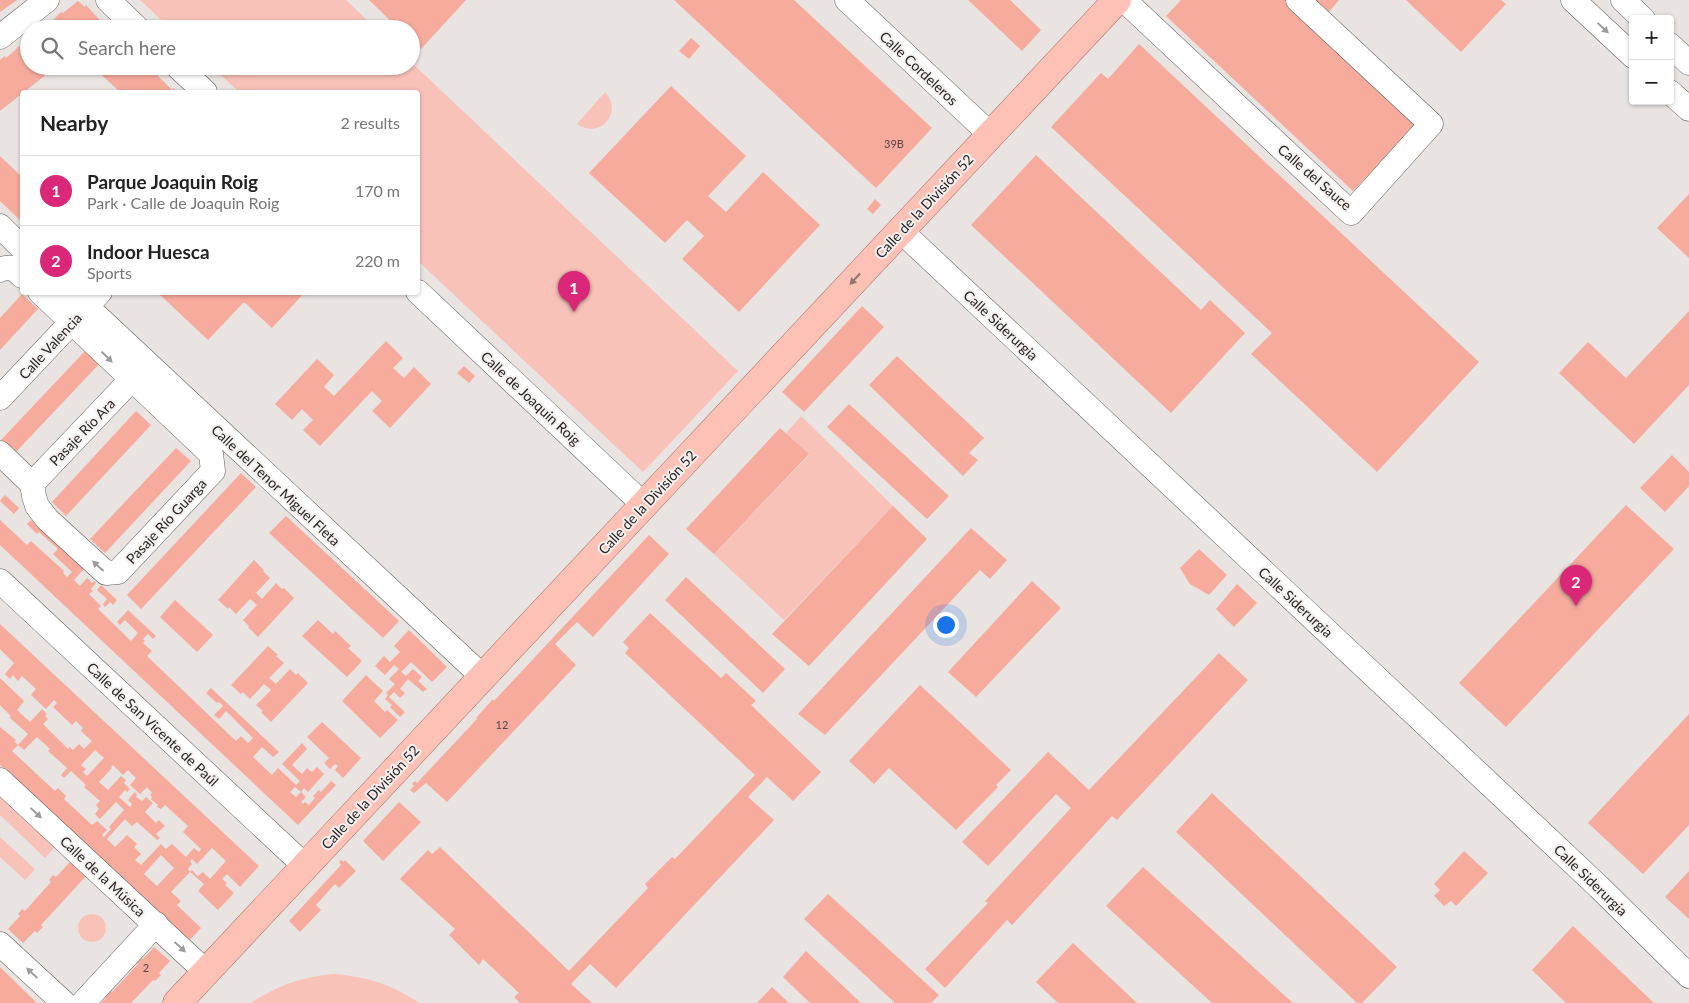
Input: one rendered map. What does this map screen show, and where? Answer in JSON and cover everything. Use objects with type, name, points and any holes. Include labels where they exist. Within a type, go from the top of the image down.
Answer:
[{"type":"main road","name":"Calle de la División 52","points":[[177,1003],[1117,0]]},
{"type":"street","points":[[22,20],[47,0]]},
{"type":"street","points":[[108,0],[129,20]]},
{"type":"street","name":"Calle Cordeleros","points":[[847,0],[990,135]]},
{"type":"street","name":"Calle del Sauce","points":[[1124,0],[1352,213],[1431,124],[1298,0]]},
{"type":"street","points":[[1573,0],[1629,52]]},
{"type":"street","points":[[1623,0],[1639,15]]},
{"type":"street","points":[[0,37],[20,21]]},
{"type":"street","points":[[1674,49],[1689,62]]},
{"type":"street","points":[[187,75],[203,90]]},
{"type":"street","points":[[1674,96],[1689,109]]},
{"type":"street","points":[[0,226],[20,246]]},
{"type":"street","name":"Calle Siderurgia","points":[[900,231],[1592,881],[1689,976]]},
{"type":"street","points":[[0,270],[9,267],[20,274]]},
{"type":"street","name":"Calle de Joaquin Roig","points":[[420,294],[644,505]]},
{"type":"street","points":[[50,295],[82,304]]},
{"type":"street","name":"Pasaje Río Guarga","points":[[32,484],[37,506],[47,519],[106,573],[118,572],[212,471],[211,454],[131,380],[82,304]]},
{"type":"street","name":"Calle Valencia","points":[[0,398],[82,304]]},
{"type":"street","name":"Calle del Tenor Miguel Fleta","points":[[82,304],[483,677]]},
{"type":"street","name":"Pasaje Río Ara","points":[[32,484],[131,380]]},
{"type":"street","points":[[0,453],[32,484]]},
{"type":"street","name":"Calle de San Vicente de Paúl","points":[[0,581],[305,866]]},
{"type":"street","name":"Calle de la Música","points":[[0,780],[206,972]]},
{"type":"street","points":[[83,1003],[156,924]]},
{"type":"street","points":[[0,944],[64,1003]]},
{"type":"shaded area","points":[[140,0],[346,0],[367,20],[161,20]]},
{"type":"shaded area","points":[[420,71],[738,371],[643,472],[420,263],[420,90],[237,90],[221,75],[420,75]]},
{"type":"shaded area","points":[[605,92],[612,108],[607,122],[594,129],[577,124]]},
{"type":"shaded area","points":[[801,416],[893,506],[784,620],[714,554],[809,455],[786,433]]},
{"type":"shaded area","points":[[0,796],[55,847],[45,858],[0,815]]},
{"type":"shaded area","points":[[0,837],[35,869],[25,880],[0,857]]},
{"type":"shaded area","points":[[92,914],[102,918],[106,928],[102,938],[92,942],[82,938],[78,928],[82,918]]},
{"type":"shaded area","points":[[334,974],[379,982],[419,1003],[251,1003],[271,991],[291,983],[311,977]]},
{"type":"building","points":[[0,0],[17,0],[0,12]]},
{"type":"building","points":[[369,0],[466,0],[421,49],[420,20],[390,20]]},
{"type":"building","points":[[674,0],[794,0],[932,128],[876,188]]},
{"type":"building","points":[[968,0],[1010,0],[1041,30],[1022,51]]},
{"type":"building","points":[[1181,0],[1290,0],[1419,121],[1353,191],[1166,16]]},
{"type":"building","points":[[1312,0],[1339,0],[1327,14]]},
{"type":"building","points":[[1406,0],[1501,0],[1506,4],[1461,52]]},
{"type":"building","points":[[78,1],[85,7],[86,5],[100,20],[53,20],[61,12],[63,13]]},
{"type":"building","points":[[691,38],[700,46],[689,59],[679,51]]},
{"type":"building","points":[[1139,44],[1479,362],[1377,472],[1251,354],[1272,333],[1051,127],[1101,73],[1108,79]]},
{"type":"building","points":[[20,46],[20,75],[46,75],[27,90],[20,90],[20,95],[0,111],[0,60],[5,56],[6,58]]},
{"type":"building","points":[[102,75],[159,75],[172,90],[118,90]]},
{"type":"building","points":[[671,86],[746,156],[708,196],[726,212],[763,172],[820,225],[739,312],[682,259],[704,236],[687,220],[665,243],[589,173]]},
{"type":"building","points":[[1036,155],[1201,310],[1210,300],[1245,333],[1171,413],[971,225]]},
{"type":"building","points":[[0,156],[20,175],[20,220],[0,201]]},
{"type":"building","points":[[1689,194],[1689,258],[1657,228]]},
{"type":"building","points":[[875,199],[881,205],[873,214],[867,209]]},
{"type":"building","points":[[21,295],[38,309],[0,350],[0,318]]},
{"type":"building","points":[[160,295],[302,295],[272,328],[244,302],[208,340]]},
{"type":"building","points":[[862,306],[884,327],[804,412],[782,392]]},
{"type":"building","points":[[1689,311],[1689,385],[1634,444],[1559,373],[1588,342],[1626,378]]},
{"type":"building","points":[[386,341],[403,358],[393,368],[404,378],[414,367],[431,384],[390,428],[372,411],[382,401],[372,391],[320,446],[303,430],[313,420],[302,409],[292,420],[275,404],[317,359],[334,375],[324,387],[334,396]]},
{"type":"building","points":[[86,350],[100,363],[15,453],[1,440]]},
{"type":"building","points":[[897,356],[984,438],[969,453],[978,460],[963,476],[869,385]]},
{"type":"building","points":[[464,366],[475,376],[469,383],[457,373]]},
{"type":"building","points":[[849,404],[949,496],[927,519],[827,427]]},
{"type":"building","points":[[136,411],[151,425],[66,516],[52,502]]},
{"type":"building","points":[[780,428],[809,454],[714,554],[686,529]]},
{"type":"building","points":[[176,448],[191,461],[105,553],[90,539]]},
{"type":"building","points":[[1672,455],[1689,472],[1689,486],[1665,512],[1640,488]]},
{"type":"building","points":[[241,473],[256,487],[141,609],[127,595]]},
{"type":"building","points":[[5,495],[19,508],[14,514],[0,501]]},
{"type":"building","points":[[1626,505],[1674,549],[1506,727],[1459,683]]},
{"type":"building","points":[[893,506],[927,539],[809,666],[772,634]]},
{"type":"building","points":[[286,516],[399,621],[383,638],[269,533]]},
{"type":"building","points":[[0,520],[27,545],[31,541],[64,571],[63,573],[67,577],[72,572],[53,554],[58,549],[39,532],[37,534],[27,524],[31,520],[84,569],[74,580],[80,586],[87,578],[92,583],[94,581],[96,583],[91,589],[93,591],[89,594],[101,606],[98,609],[131,641],[138,633],[125,620],[120,625],[117,622],[128,610],[156,636],[153,639],[148,634],[143,639],[145,641],[143,643],[152,651],[147,656],[236,741],[241,736],[248,743],[253,738],[226,711],[219,719],[214,715],[223,706],[206,693],[211,688],[279,752],[273,757],[262,747],[253,757],[272,775],[278,768],[296,785],[300,781],[282,764],[302,743],[307,749],[292,765],[302,774],[307,768],[312,772],[317,767],[324,774],[308,792],[304,788],[301,792],[306,797],[301,802],[303,804],[305,802],[309,805],[315,798],[313,796],[319,790],[321,792],[331,781],[336,785],[298,825],[0,545]],"holes":[[[295,787],[301,792],[296,797],[290,792]]]},
{"type":"building","points":[[971,528],[1007,560],[990,579],[980,570],[825,735],[798,714]]},
{"type":"building","points":[[649,535],[669,554],[593,637],[577,622],[555,644],[576,665],[447,802],[426,783],[414,793],[410,790],[414,786],[412,784],[415,781],[417,783],[477,719],[493,699],[494,701]]},
{"type":"building","points":[[1199,549],[1227,575],[1209,595],[1190,584],[1180,568]]},
{"type":"building","points":[[254,560],[270,578],[256,593],[262,599],[276,583],[294,598],[258,637],[243,620],[257,605],[250,599],[236,614],[218,600]]},
{"type":"building","points":[[686,577],[785,669],[763,693],[665,600]]},
{"type":"building","points":[[1032,581],[1061,608],[976,697],[948,672]]},
{"type":"building","points":[[1237,584],[1257,603],[1234,627],[1216,609]]},
{"type":"building","points":[[101,585],[117,600],[113,605],[110,602],[105,607],[103,604],[107,599],[97,590]]},
{"type":"building","points":[[175,600],[213,635],[197,652],[160,617]]},
{"type":"building","points":[[650,613],[721,678],[726,673],[756,701],[751,705],[821,772],[793,801],[767,777],[748,797],[774,820],[616,988],[590,964],[571,984],[592,1003],[520,1003],[514,997],[519,993],[483,959],[479,965],[449,935],[455,929],[400,879],[428,850],[432,854],[440,847],[569,971],[648,888],[645,884],[672,857],[675,859],[755,775],[625,653],[629,648],[623,642]]},
{"type":"building","points":[[318,620],[333,634],[335,631],[351,646],[348,648],[362,661],[347,677],[302,636]]},
{"type":"building","points":[[0,624],[259,866],[240,887],[227,874],[222,879],[227,883],[225,885],[234,893],[218,910],[198,891],[204,884],[190,872],[171,892],[181,901],[177,905],[201,928],[189,941],[0,765],[0,727],[16,740],[14,741],[18,745],[28,734],[9,717],[11,716],[0,705],[0,678],[24,701],[17,710],[30,722],[42,709],[47,714],[45,716],[48,719],[43,724],[68,749],[70,747],[73,750],[79,744],[84,749],[92,741],[81,731],[83,728],[76,721],[72,725],[53,707],[57,703],[54,700],[46,709],[31,695],[36,689],[22,676],[18,681],[13,675],[10,679],[5,674],[14,663],[0,649]],"holes":[[[37,737],[50,749],[48,751],[67,768],[61,775],[64,778],[71,771],[86,785],[84,787],[100,801],[96,805],[99,809],[95,814],[100,819],[116,802],[124,810],[109,827],[111,829],[104,837],[102,835],[107,830],[97,821],[92,825],[64,799],[66,796],[58,788],[55,791],[12,751],[18,745],[24,750]],[[95,750],[104,758],[87,776],[83,772],[86,769],[81,765]],[[113,765],[123,775],[128,770],[136,778],[130,785],[140,794],[147,787],[152,793],[150,795],[151,799],[158,805],[157,807],[161,809],[165,805],[188,826],[183,832],[201,849],[199,852],[194,848],[186,857],[172,844],[166,849],[161,844],[141,865],[135,860],[141,854],[134,847],[137,844],[127,835],[115,847],[107,839],[125,819],[132,826],[137,822],[157,840],[160,838],[156,834],[165,826],[159,820],[156,823],[145,812],[153,803],[146,797],[142,801],[136,797],[135,792],[128,800],[132,804],[130,807],[119,797],[125,790],[127,792],[130,789],[124,783],[126,780],[121,776],[108,790],[99,782]],[[212,848],[226,861],[210,879],[203,872],[198,876],[188,869],[192,864],[190,861],[192,859],[197,864]],[[161,855],[174,868],[157,886],[144,874]]]},
{"type":"building","points":[[409,630],[447,667],[432,682],[411,662],[401,672],[406,676],[413,669],[422,677],[418,681],[427,689],[423,692],[408,679],[400,689],[405,693],[400,698],[394,692],[389,697],[405,712],[400,717],[390,707],[392,705],[385,699],[388,695],[386,693],[395,684],[389,679],[399,669],[394,665],[385,675],[375,666],[384,656],[390,662],[400,652],[394,646]]},
{"type":"building","points":[[268,646],[284,663],[269,678],[276,684],[290,669],[296,675],[298,673],[308,683],[271,722],[256,705],[271,690],[264,684],[250,699],[231,685]]},
{"type":"building","points":[[1219,653],[1248,680],[1117,820],[1112,816],[1012,925],[1007,920],[945,988],[925,969],[988,903],[985,901],[1071,808],[1056,794],[988,866],[962,842],[1048,752],[1089,790]]},
{"type":"building","points":[[366,675],[383,691],[374,701],[385,712],[387,710],[398,720],[380,738],[342,701]]},
{"type":"building","points":[[920,685],[1011,770],[996,785],[998,787],[956,830],[889,768],[874,784],[849,761]]},
{"type":"building","points":[[1689,714],[1689,825],[1643,874],[1588,823]]},
{"type":"building","points":[[322,722],[361,758],[343,778],[335,770],[338,766],[335,764],[330,769],[324,763],[329,758],[307,737]]},
{"type":"building","points":[[1212,793],[1397,967],[1362,1003],[1357,1003],[1176,832]]},
{"type":"building","points":[[399,802],[421,822],[383,861],[363,841]]},
{"type":"building","points":[[1464,851],[1488,873],[1456,906],[1451,901],[1444,906],[1434,896],[1440,890],[1434,884]]},
{"type":"building","points":[[341,860],[344,862],[345,860],[356,871],[339,888],[335,884],[316,905],[321,910],[300,932],[289,921],[341,865],[339,862]]},
{"type":"building","points":[[70,862],[77,868],[79,865],[88,874],[41,925],[43,927],[37,933],[35,931],[23,943],[8,929],[20,916],[18,914],[22,909],[25,911],[51,882],[49,880],[53,875],[56,877]]},
{"type":"building","points":[[1143,867],[1293,1003],[1212,1003],[1106,906]]},
{"type":"building","points":[[1689,871],[1689,919],[1665,897]]},
{"type":"building","points":[[828,894],[939,995],[931,1003],[894,1003],[804,919]]},
{"type":"building","points":[[1573,926],[1654,1003],[1566,1003],[1532,970]]},
{"type":"building","points":[[1073,943],[1137,1003],[1058,1003],[1036,982]]},
{"type":"building","points":[[154,947],[170,961],[159,973],[161,975],[155,981],[153,980],[131,1003],[101,1003],[110,990],[112,992],[138,964],[136,962],[141,957],[143,959]]},
{"type":"building","points":[[806,951],[861,1003],[810,1003],[783,977]]},
{"type":"building","points":[[0,967],[37,1003],[0,1003]]},
{"type":"building","points":[[772,987],[789,1003],[757,1003]]},
{"type":"place","name":"Parque Joaquin Roig","points":[[574,312]]},
{"type":"place","name":"Indoor Huesca","points":[[1576,606]]}]
